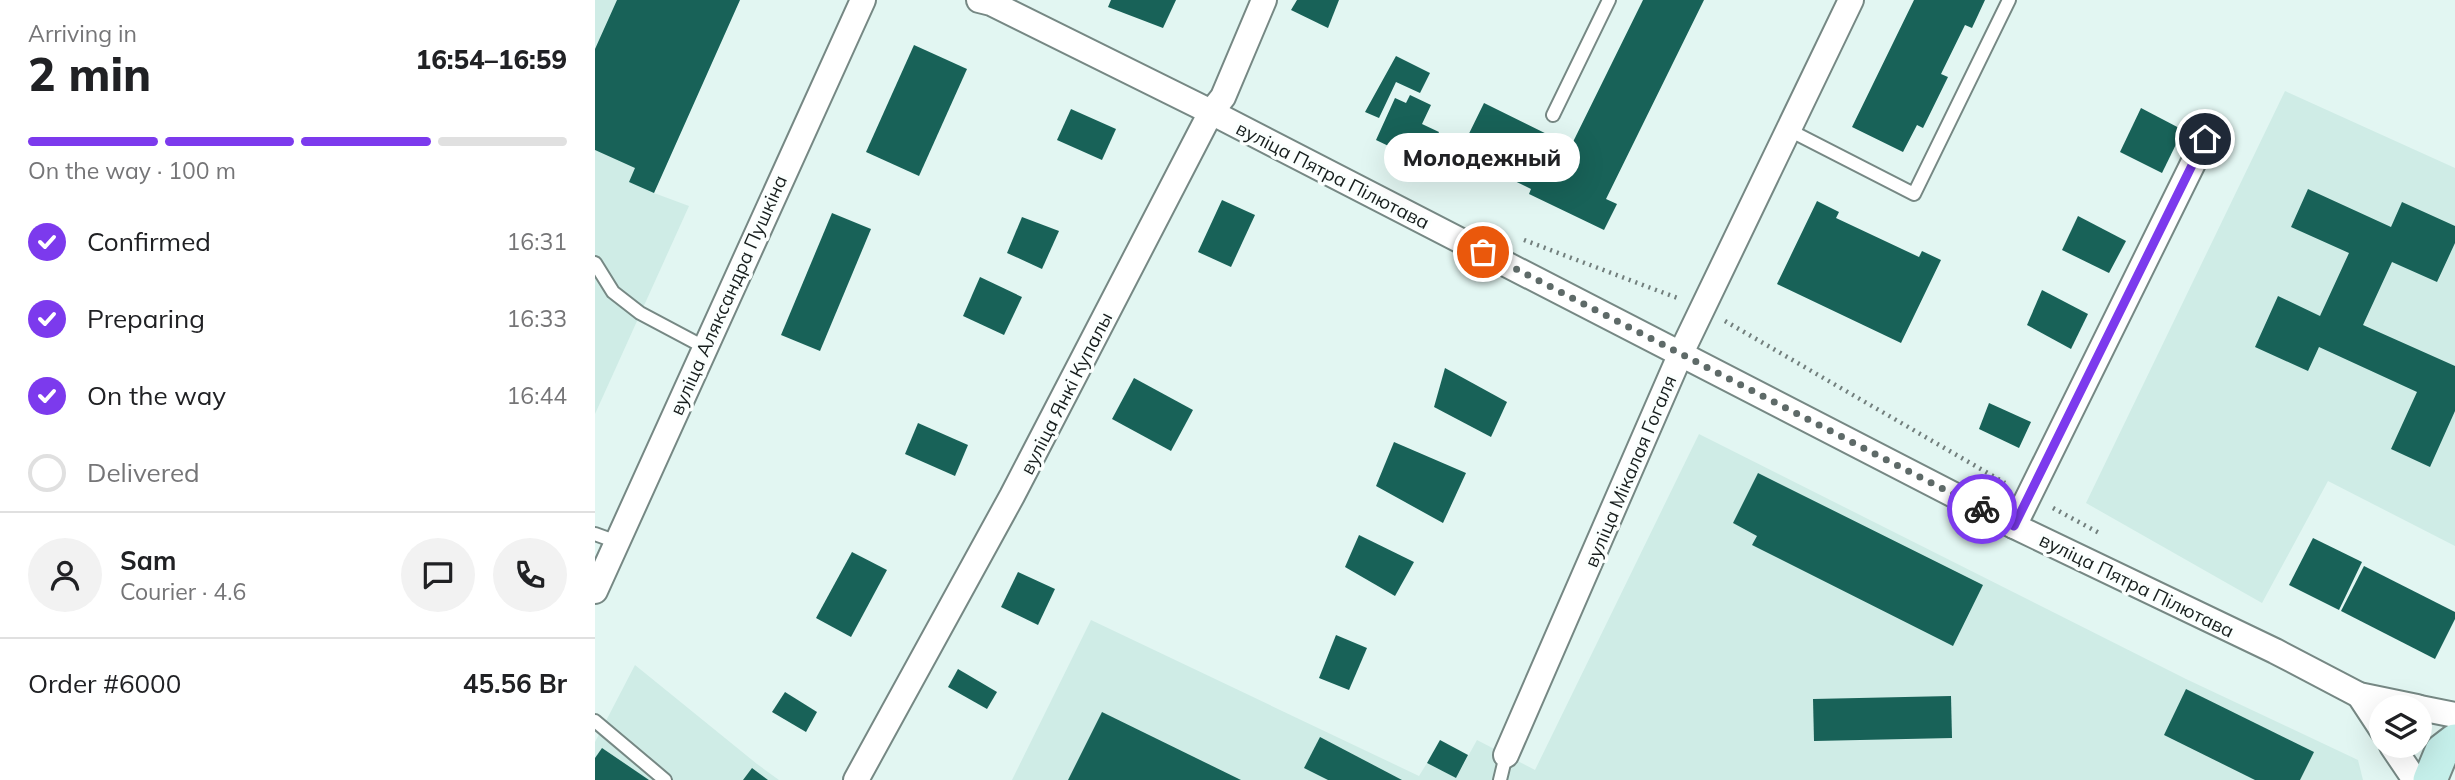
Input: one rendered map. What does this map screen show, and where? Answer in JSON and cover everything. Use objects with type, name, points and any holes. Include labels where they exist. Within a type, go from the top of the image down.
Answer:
[{"type":"main road","points":[[2430,780],[2442,751],[2455,741]]},
{"type":"street","name":"вуліца Аляксандра Пушкіна","points":[[596,588],[606,538],[705,347],[847,30],[863,0]]},
{"type":"street","points":[[847,30],[871,0]]},
{"type":"street","name":"вуліца Янкі Купалы","points":[[856,780],[1012,496],[1211,113],[1223,97],[1265,0]]},
{"type":"street","name":"вуліца Мікалая Гогаля","points":[[1506,755],[1681,353],[1851,0]]},
{"type":"street","name":"вуліца Пятра Пілютава","points":[[986,1],[1681,353],[2014,526],[2275,651],[2359,695],[2369,697]]},
{"type":"street","points":[[2014,526],[2205,139]]},
{"type":"street","name":"вуліца Пятра Пілютава","points":[[2359,695],[2369,710]]},
{"type":"street","name":"вуліца Пятра Пілютава","points":[[2432,710],[2455,715]]},
{"type":"street","points":[[2400,758],[2415,780]]},
{"type":"lane","points":[[1553,115],[1609,0]]},
{"type":"lane","points":[[1789,130],[1914,194],[2009,0]]},
{"type":"lane","points":[[595,263],[613,292],[640,313],[705,347]]},
{"type":"lane","points":[[595,720],[665,780]]},
{"type":"lane","points":[[1500,780],[1506,755]]},
{"type":"path","points":[[1523,239],[1702,308],[2028,495],[2110,538]]},
{"type":"shaded area","points":[[595,0],[740,0],[654,193],[689,206],[595,414]]},
{"type":"shaded area","points":[[2285,91],[2455,168],[2455,546],[2328,481],[2262,603],[2086,503]]},
{"type":"shaded area","points":[[1699,434],[2186,679],[2358,760],[2363,780],[1012,780],[1091,620],[1419,776],[1427,763],[1456,778],[1477,740],[1535,770]]},
{"type":"shaded area","points":[[635,665],[779,780],[595,780],[595,742]]},
{"type":"building","points":[[617,0],[740,0],[654,193],[629,182],[635,168],[595,150],[595,49]]},
{"type":"building","points":[[1111,0],[1176,0],[1163,28],[1108,7]]},
{"type":"building","points":[[1297,0],[1339,0],[1328,28],[1291,10]]},
{"type":"building","points":[[1643,0],[1704,0],[1606,199],[1617,204],[1604,230],[1529,194],[1531,189],[1459,154],[1484,103],[1571,146]]},
{"type":"building","points":[[1914,0],[1985,0],[1972,28],[1965,25],[1941,74],[1948,77],[1923,128],[1917,125],[1903,152],[1852,127]]},
{"type":"building","points":[[914,45],[967,69],[919,176],[866,152]]},
{"type":"building","points":[[1396,56],[1430,73],[1420,93],[1396,82],[1379,118],[1365,112]]},
{"type":"building","points":[[1410,95],[1431,105],[1422,124],[1439,132],[1424,163],[1376,140],[1395,98],[1406,103]]},
{"type":"building","points":[[2141,108],[2183,130],[2162,173],[2120,152]]},
{"type":"building","points":[[1071,109],[1116,129],[1102,160],[1057,140]]},
{"type":"building","points":[[2308,189],[2391,227],[2402,202],[2455,226],[2455,243],[2437,282],[2392,262],[2363,325],[2455,366],[2455,411],[2430,467],[2391,449],[2417,392],[2319,347],[2308,371],[2255,347],[2278,296],[2320,316],[2349,253],[2291,227]]},
{"type":"building","points":[[1222,200],[1255,215],[1231,267],[1198,252]]},
{"type":"building","points":[[1817,201],[1839,212],[1836,218],[1919,257],[1922,251],[1941,260],[1901,343],[1777,284]]},
{"type":"building","points":[[832,213],[871,229],[820,351],[781,335]]},
{"type":"building","points":[[2078,216],[2126,241],[2109,273],[2062,250]]},
{"type":"building","points":[[1022,217],[1059,231],[1042,269],[1007,253]]},
{"type":"building","points":[[980,277],[1022,297],[1004,335],[963,316]]},
{"type":"building","points":[[2042,290],[2088,314],[2071,349],[2027,325]]},
{"type":"building","points":[[1445,368],[1507,402],[1491,437],[1434,407]]},
{"type":"building","points":[[1134,378],[1193,410],[1171,451],[1112,419]]},
{"type":"building","points":[[1989,403],[2031,422],[2019,448],[1979,429]]},
{"type":"building","points":[[918,423],[968,445],[955,476],[905,454]]},
{"type":"building","points":[[1394,442],[1466,473],[1443,523],[1376,486]]},
{"type":"building","points":[[1758,473],[1983,585],[1953,646],[1752,545],[1757,536],[1733,523]]},
{"type":"building","points":[[1359,535],[1414,562],[1395,596],[1345,567]]},
{"type":"building","points":[[2313,538],[2362,562],[2339,610],[2289,585]]},
{"type":"building","points":[[852,552],[887,570],[851,637],[816,618]]},
{"type":"building","points":[[2364,566],[2455,612],[2455,619],[2435,659],[2341,611]]},
{"type":"building","points":[[1018,572],[1055,589],[1038,625],[1001,607]]},
{"type":"building","points":[[1336,635],[1367,648],[1349,690],[1319,678]]},
{"type":"building","points":[[958,669],[997,692],[987,709],[948,687]]},
{"type":"building","points":[[2186,689],[2314,752],[2300,780],[2255,780],[2164,735]]},
{"type":"building","points":[[785,692],[817,712],[806,732],[772,712]]},
{"type":"building","points":[[1951,696],[1952,738],[1814,741],[1813,699]]},
{"type":"building","points":[[1102,712],[1241,780],[1068,780]]},
{"type":"building","points":[[1320,737],[1402,780],[1328,780],[1304,768]]},
{"type":"building","points":[[1440,740],[1468,755],[1456,778],[1427,763]]},
{"type":"building","points":[[602,748],[649,780],[595,780],[595,758]]},
{"type":"building","points":[[752,768],[768,780],[743,780]]},
{"type":"way so far","points":[[1483,252],[1982,509]]},
{"type":"place","name":"Молодежный","points":[[1483,252]]},
{"type":"route","points":[[1982,509],[2014,526],[2205,139]]}]
